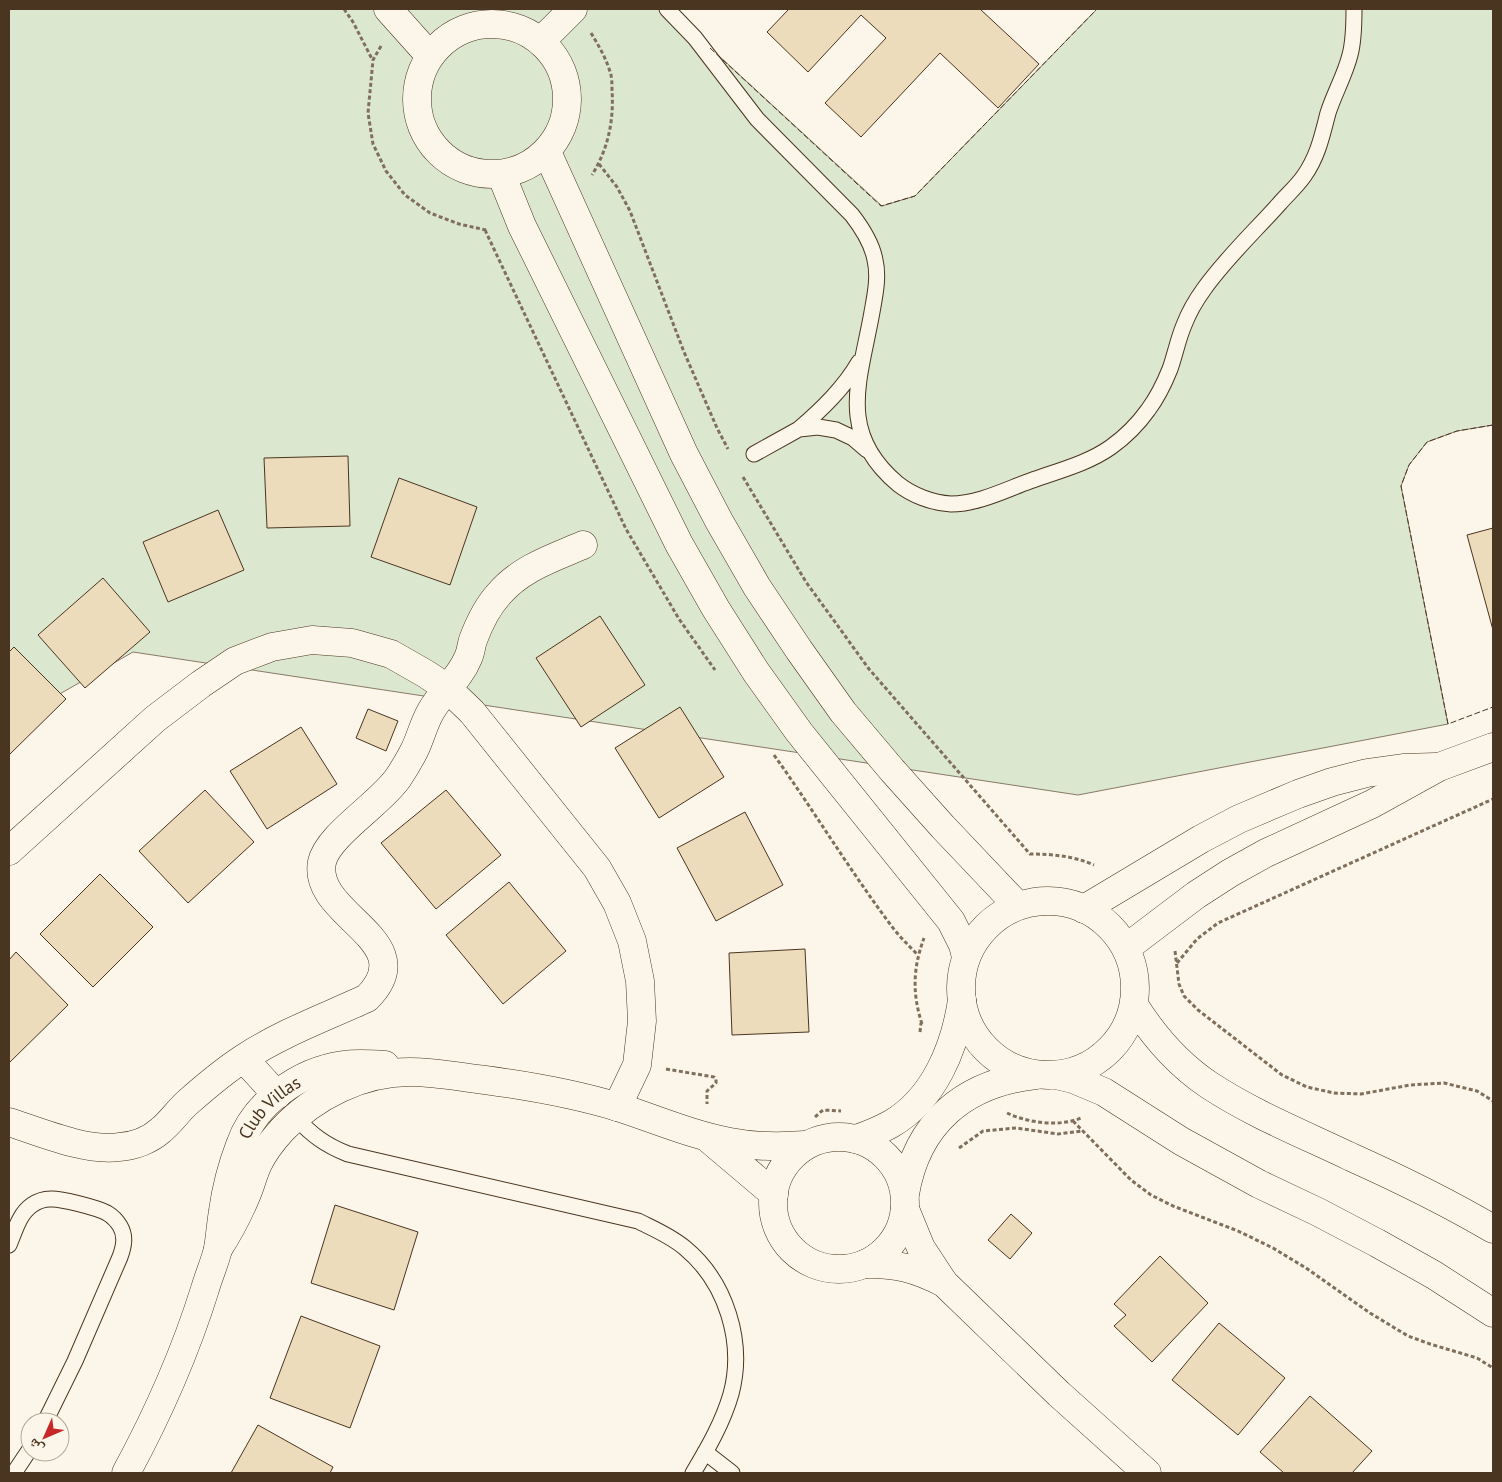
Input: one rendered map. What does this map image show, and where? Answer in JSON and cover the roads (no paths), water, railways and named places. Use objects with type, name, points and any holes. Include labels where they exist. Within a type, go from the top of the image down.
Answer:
[{"type":"street","points":[[541,42],[572,10]]},
{"type":"street","points":[[393,15],[430,56]]},
{"type":"street","points":[[460,18],[481,24],[507,24],[525,31],[541,42],[554,54],[562,70],[567,87],[568,104],[564,122],[557,138],[547,152],[533,163],[518,170],[501,174],[482,174],[463,168],[447,159],[433,146],[423,129],[417,111],[417,92],[421,73],[430,56],[440,44],[453,34],[460,18]]},
{"type":"street","points":[[547,152],[684,454],[719,521],[757,586],[799,650],[844,712],[943,827],[1018,906]]},
{"type":"street","points":[[501,174],[522,226],[679,544],[716,609],[756,672],[799,732],[951,921],[963,945],[966,957]]},
{"type":"street","points":[[9,1122],[91,1147],[119,1148],[132,1145],[147,1139],[161,1130],[186,1104],[244,1058],[278,1039],[367,998],[375,990],[383,970],[379,948],[372,938],[333,899],[326,888],[322,876],[322,863],[326,851],[333,841],[385,794],[396,780],[415,749],[430,712],[460,672],[468,658],[479,624],[498,594],[528,569],[583,545]]},
{"type":"street","points":[[9,851],[155,719],[235,661],[272,647],[312,640],[352,643],[391,654],[448,688],[472,712],[597,868],[617,903],[632,941],[640,980],[642,1021],[637,1064],[617,1107]]},
{"type":"street","points":[[1126,948],[1196,895],[1266,853],[1372,804],[1439,767],[1493,747]]},
{"type":"street","points":[[1084,908],[1128,884],[1208,835],[1239,819],[1298,794],[1332,782],[1367,773],[1403,768],[1439,767]]},
{"type":"street","points":[[865,1264],[893,1242],[901,1226],[908,1176],[914,1159],[932,1128],[944,1114],[974,1092],[989,1086],[1019,1077],[1046,1075],[1074,1072],[1091,1064],[1106,1053],[1119,1039],[1128,1023],[1134,1005],[1136,986],[1133,967],[1126,948],[1115,932],[1101,919],[1084,908],[1062,902],[1040,901],[1018,906],[1001,914],[986,926],[975,940],[966,957],[962,972],[962,1000],[966,1018],[975,1035],[986,1049],[1001,1061],[1018,1070],[1046,1075],[1073,1080],[1104,1092],[1181,1141],[1259,1184],[1377,1243],[1434,1275],[1493,1313]]},
{"type":"street","points":[[856,1139],[892,1123],[908,1112],[934,1082],[951,1047],[962,1000]]},
{"type":"street","points":[[1134,1005],[1148,1027],[1165,1046],[1207,1084],[1312,1140],[1422,1190],[1493,1229]]},
{"type":"street","points":[[244,1058],[277,1095]]},
{"type":"street","name":"Club Villas","points":[[126,1473],[145,1439],[173,1377],[197,1314],[218,1249],[227,1188],[240,1143],[251,1123],[265,1106],[281,1091],[300,1079],[320,1070],[343,1065],[365,1063],[388,1065],[410,1072],[514,1084],[566,1094],[617,1107],[707,1137]]},
{"type":"street","name":"Club Villas","points":[[218,1249],[236,1219],[258,1164],[268,1147],[295,1117],[324,1097],[348,1084],[388,1074],[410,1072]]},
{"type":"street","points":[[807,1134],[779,1174],[774,1194],[774,1213],[781,1232],[792,1248],[808,1260],[826,1267],[846,1268],[865,1264],[886,1264],[926,1273],[944,1283]]},
{"type":"street","points":[[707,1137],[756,1146],[807,1134],[821,1139],[839,1137],[856,1139],[874,1146],[888,1159],[899,1175],[905,1201],[921,1248],[944,1283],[1084,1418],[1147,1473]]},
{"type":"street","points":[[707,1137],[774,1194]]},
{"type":"lane","points":[[667,9],[694,38],[756,119],[852,215],[862,228],[875,260],[877,277],[876,294],[856,393],[860,432],[868,450],[884,471],[899,485],[913,494],[931,501],[951,504],[971,502],[1088,460],[1130,432],[1146,413],[1160,392],[1170,369],[1184,325],[1194,305],[1221,269],[1296,186],[1312,164],[1322,138],[1328,113],[1351,53],[1354,9]]},
{"type":"lane","points":[[754,454],[799,429],[819,412],[837,393],[865,352]]},
{"type":"lane","points":[[799,429],[818,427],[836,430],[853,438],[868,450]]},
{"type":"lane","points":[[295,1117],[319,1140],[348,1154],[638,1221],[663,1233],[685,1247],[704,1267],[719,1289],[729,1314],[735,1340],[735,1366],[731,1393],[719,1426],[693,1473]]},
{"type":"lane","points":[[9,1245],[23,1213],[40,1200],[50,1198],[61,1199],[106,1212],[121,1227],[124,1236],[120,1256],[75,1361],[50,1412]]},
{"type":"lane","points":[[705,1452],[732,1473]]},
{"type":"lane","points":[[14,1473],[21,1462]]}]
